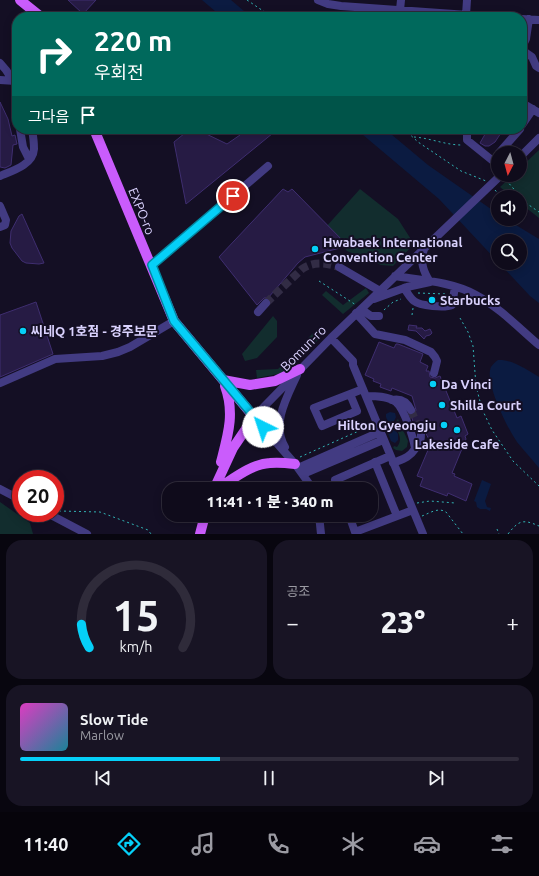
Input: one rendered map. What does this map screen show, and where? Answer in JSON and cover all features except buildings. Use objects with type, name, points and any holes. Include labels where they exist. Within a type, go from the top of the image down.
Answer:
[{"type":"main road","points":[[24,2],[35,12]]},
{"type":"main road","name":"EXPO-ro","points":[[96,134],[141,244],[152,265],[174,321],[254,417]]},
{"type":"main road","points":[[223,380],[250,386],[275,381],[300,369]]},
{"type":"main road","points":[[216,482],[227,437],[230,418],[230,402],[223,380]]},
{"type":"main road","name":"Bomun-ro","points":[[217,482],[233,448],[254,417]]},
{"type":"main road","points":[[228,482],[244,472],[270,462],[297,466]]},
{"type":"main road","points":[[200,534],[203,522]]},
{"type":"street","points":[[318,0],[333,6],[426,12]]},
{"type":"street","points":[[400,10],[401,0]]},
{"type":"street","points":[[466,12],[467,0]]},
{"type":"street","points":[[527,19],[539,20]]},
{"type":"street","points":[[527,54],[532,57],[536,66],[539,68]]},
{"type":"street","points":[[0,63],[12,78]]},
{"type":"street","points":[[0,80],[12,82]]},
{"type":"street","points":[[527,106],[536,111],[527,121]]},
{"type":"street","points":[[21,134],[23,147],[29,159]]},
{"type":"street","points":[[0,176],[18,169],[29,159],[34,150],[32,134]]},
{"type":"street","points":[[467,134],[467,137],[471,143],[491,155]]},
{"type":"street","points":[[507,146],[516,134]]},
{"type":"street","points":[[527,150],[539,138]]},
{"type":"street","points":[[152,265],[268,166]]},
{"type":"street","name":"Bomun-ro","points":[[254,417],[329,340],[494,182]]},
{"type":"street","points":[[0,206],[6,220],[5,225],[0,227]]},
{"type":"street","points":[[424,249],[422,260],[423,270],[430,282]]},
{"type":"street","points":[[339,267],[380,291]]},
{"type":"street","points":[[395,276],[454,287],[476,294],[497,308],[539,345]]},
{"type":"street","points":[[430,282],[404,288],[363,307],[377,335],[405,340],[433,354],[437,362],[434,374]]},
{"type":"street","points":[[404,288],[416,303],[446,307],[452,305],[454,287]]},
{"type":"street","points":[[258,312],[266,303]]},
{"type":"street","points":[[0,383],[55,359],[102,356],[118,352],[130,347],[174,321]]},
{"type":"street","points":[[329,340],[348,363],[353,365],[376,424],[423,534]]},
{"type":"street","points":[[300,369],[282,411],[279,428],[280,438],[308,482]]},
{"type":"street","points":[[350,394],[357,412],[322,426],[314,408],[350,394],[364,393],[392,400],[396,399],[405,401],[408,403],[411,410]]},
{"type":"street","points":[[392,400],[400,407],[414,440],[415,448]]},
{"type":"street","points":[[254,417],[297,466]]},
{"type":"street","points":[[336,482],[335,480],[375,462],[410,456],[421,441],[421,434]]},
{"type":"street","points":[[297,466],[382,436]]},
{"type":"street","points":[[375,462],[397,516]]},
{"type":"street","points":[[0,489],[12,495]]},
{"type":"street","points":[[351,522],[355,532],[397,516],[412,507]]},
{"type":"street","points":[[64,522],[87,534]]},
{"type":"street","points":[[320,522],[321,534]]},
{"type":"path","points":[[247,0],[265,12]]},
{"type":"path","points":[[410,134],[461,171],[485,179],[489,183]]},
{"type":"path","points":[[413,137],[459,145],[471,143]]},
{"type":"path","points":[[507,182],[514,190]]},
{"type":"path","points":[[527,203],[539,212]]},
{"type":"path","points":[[320,281],[363,307]]},
{"type":"path","points":[[412,315],[413,308]]},
{"type":"path","points":[[460,318],[468,332],[473,346],[476,386],[482,409],[492,430],[514,461],[539,486]]},
{"type":"path","points":[[297,466],[376,424]]},
{"type":"path","points":[[412,507],[430,501],[454,503]]},
{"type":"path","points":[[416,518],[440,509],[444,510],[463,534]]},
{"type":"path","points":[[64,511],[100,512],[148,530],[151,534]]},
{"type":"path","points":[[508,534],[519,522],[539,526]]},
{"type":"path","points":[[497,529],[499,534]]},
{"type":"green space","points":[[539,150],[539,218],[527,209],[527,190],[504,190],[500,187],[505,182],[527,182],[527,161]]},
{"type":"green space","points":[[360,189],[398,219],[414,244],[393,266],[381,265],[347,251],[325,228]]},
{"type":"green space","points":[[366,288],[369,293],[343,314],[322,295],[326,291],[343,305]]},
{"type":"green space","points":[[273,316],[277,321],[277,337],[257,358],[245,361],[242,354]]},
{"type":"green space","points":[[313,333],[319,339],[301,358],[295,352]]},
{"type":"green space","points":[[290,357],[295,362],[283,373],[257,378],[256,370],[278,369]]},
{"type":"green space","points":[[398,419],[408,441],[407,447],[402,451],[393,448],[394,446],[397,447],[400,441],[394,424]]},
{"type":"green space","points":[[0,502],[12,510],[12,522],[29,522],[33,534],[0,534]]},
{"type":"water","points":[[202,0],[231,0],[245,12],[216,12]]},
{"type":"water","points":[[362,134],[391,134],[428,165],[491,209],[491,226],[518,226],[539,239],[539,303],[530,296],[506,270],[527,270],[527,234],[491,234],[491,255],[439,199]]},
{"type":"water","points":[[498,360],[514,363],[539,377],[539,468],[517,442],[498,405],[491,383],[490,374],[491,367]]},
{"type":"water","points":[[390,412],[395,413],[396,417],[392,425],[398,434],[398,440],[395,443],[391,441],[386,428],[389,425],[386,414]]},
{"type":"water","points":[[482,480],[491,484],[485,501],[487,507],[491,508],[490,511],[480,509],[474,501]]},
{"type":"tunnel","points":[[266,303],[307,266],[329,264],[339,267]]},
{"type":"tunnel","points":[[411,410],[421,434]]},
{"type":"place","name":"Hwabaek International Convention Center","points":[[315,249]]},
{"type":"place","name":"Starbucks","points":[[432,300]]},
{"type":"place","name":"씨네Q 1호점 - 경주보문","points":[[23,331]]},
{"type":"place","name":"Da Vinci","points":[[433,384]]},
{"type":"place","name":"Shilla Court","points":[[442,405]]},
{"type":"place","name":"Hilton Gyeongju","points":[[444,425]]},
{"type":"place","name":"Lakeside Cafe","points":[[457,430]]},
{"type":"route","points":[[233,196],[152,265],[174,321],[263,427]]}]
